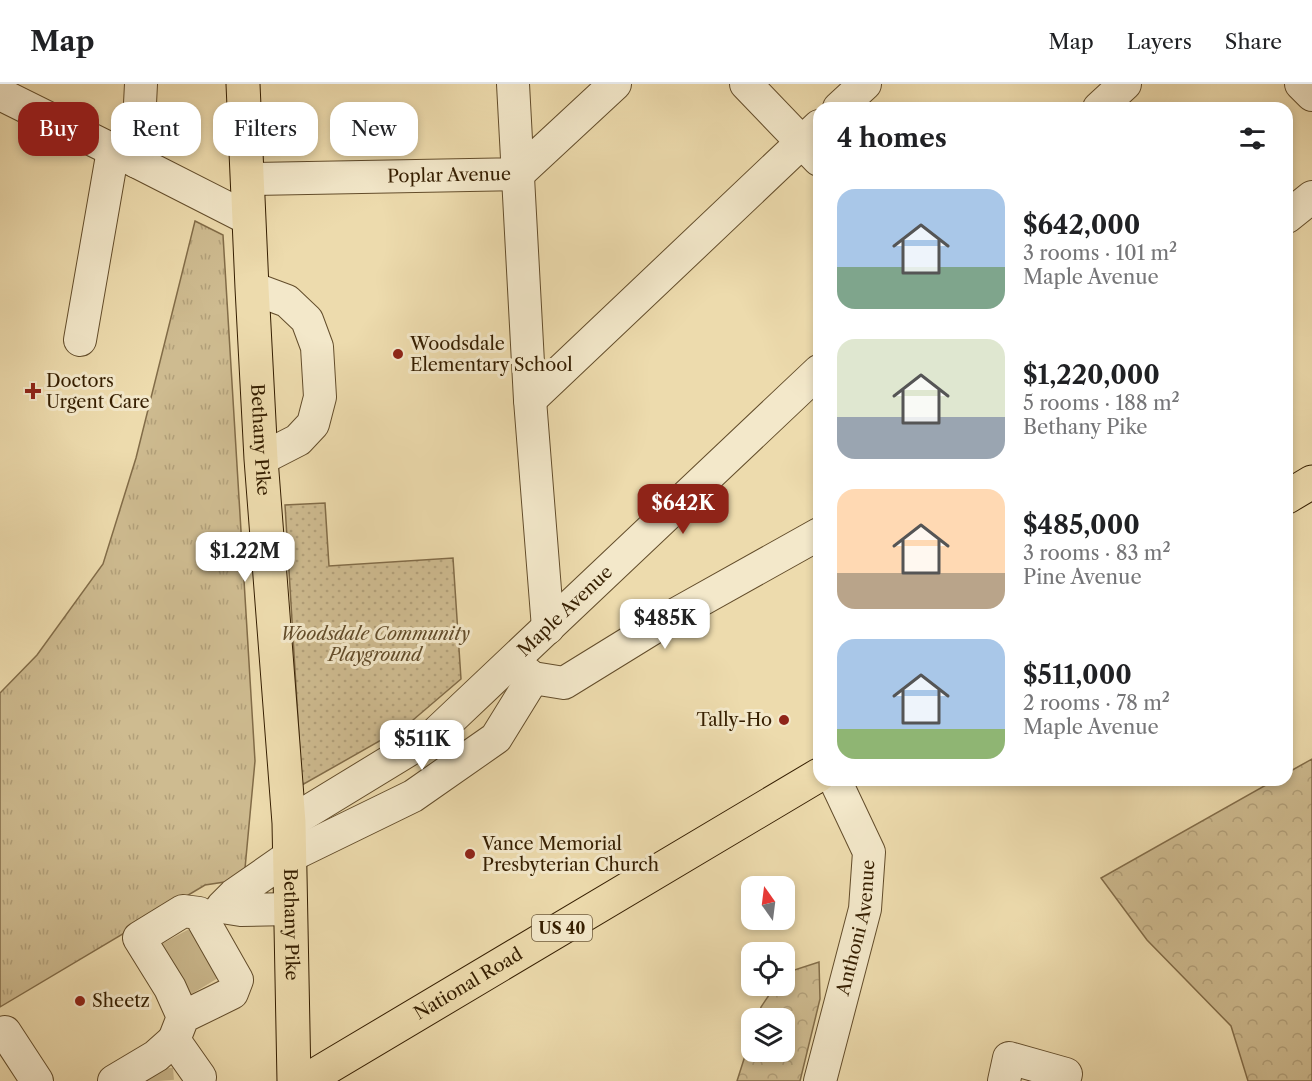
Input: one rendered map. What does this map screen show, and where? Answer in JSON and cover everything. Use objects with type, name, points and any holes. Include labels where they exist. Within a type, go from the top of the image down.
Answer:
[{"type":"main road","name":"Bethany Pike","points":[[243,84],[261,459],[289,823],[294,1081]]},
{"type":"main road","points":[[1293,493],[1312,482]]},
{"type":"main road","name":"National Road","points":[[305,1081],[813,779]]},
{"type":"street","points":[[137,102],[141,84]]},
{"type":"street","points":[[513,84],[530,400],[549,628]]},
{"type":"street","name":"Poplar Avenue","points":[[248,179],[518,174],[615,84]]},
{"type":"street","points":[[530,400],[813,143],[746,84]]},
{"type":"street","points":[[846,102],[865,84]]},
{"type":"street","points":[[1106,102],[1125,84]]},
{"type":"street","points":[[1301,84],[1312,95]]},
{"type":"street","points":[[0,94],[111,149]]},
{"type":"street","points":[[80,340],[125,156],[249,219]]},
{"type":"street","points":[[1293,212],[1312,197]]},
{"type":"street","points":[[252,288],[287,301],[307,320],[317,347],[320,397],[313,424],[298,440],[261,459]]},
{"type":"street","name":"Maple Avenue","points":[[289,823],[435,734],[523,670],[549,628],[813,378]]},
{"type":"street","points":[[211,936],[234,894],[290,856],[413,796],[496,738],[523,670],[564,683],[676,614],[813,537]]},
{"type":"street","name":"Anthoni Avenue","points":[[820,1081],[865,909],[869,852],[838,786]]},
{"type":"street","points":[[211,936],[241,910],[291,909]]},
{"type":"street","points":[[183,911],[211,936],[237,980],[232,993],[150,1059],[169,973],[139,938],[183,911]]},
{"type":"street","points":[[0,1035],[5,1032],[37,1081]]},
{"type":"street","points":[[1004,1081],[1010,1058],[1066,1074],[1064,1081]]},
{"type":"street","points":[[150,1059],[200,1077],[199,1081]]},
{"type":"green space","points":[[195,221],[223,235],[255,761],[244,879],[205,885],[0,1007],[0,693],[37,655],[103,564],[136,458]]},
{"type":"green space","name":"Woodsdale Community Playground","points":[[325,503],[329,566],[453,558],[461,679],[406,726],[302,785],[285,505]]},
{"type":"green space","points":[[1312,759],[1312,1081],[1248,1081],[1231,1026],[1147,940],[1101,878],[1264,786],[1293,786],[1293,770]]},
{"type":"green space","points":[[819,962],[820,999],[800,1081],[737,1081],[743,1062],[795,1062],[795,1008],[761,1008],[768,996],[795,996],[795,970]]},
{"type":"tunnel","points":[[169,958],[199,942]]},
{"type":"tunnel","points":[[182,981],[212,963]]},
{"type":"tunnel","points":[[157,1069],[158,1081]]},
{"type":"place","name":"Woodsdale Elementary School","points":[[398,354]]},
{"type":"place","name":"Doctors Urgent Care","points":[[33,391]]},
{"type":"place","name":"Tally-Ho","points":[[784,720]]},
{"type":"place","name":"Vance Memorial Presbyterian Church","points":[[470,854]]},
{"type":"place","name":"Sheetz","points":[[80,1001]]}]
